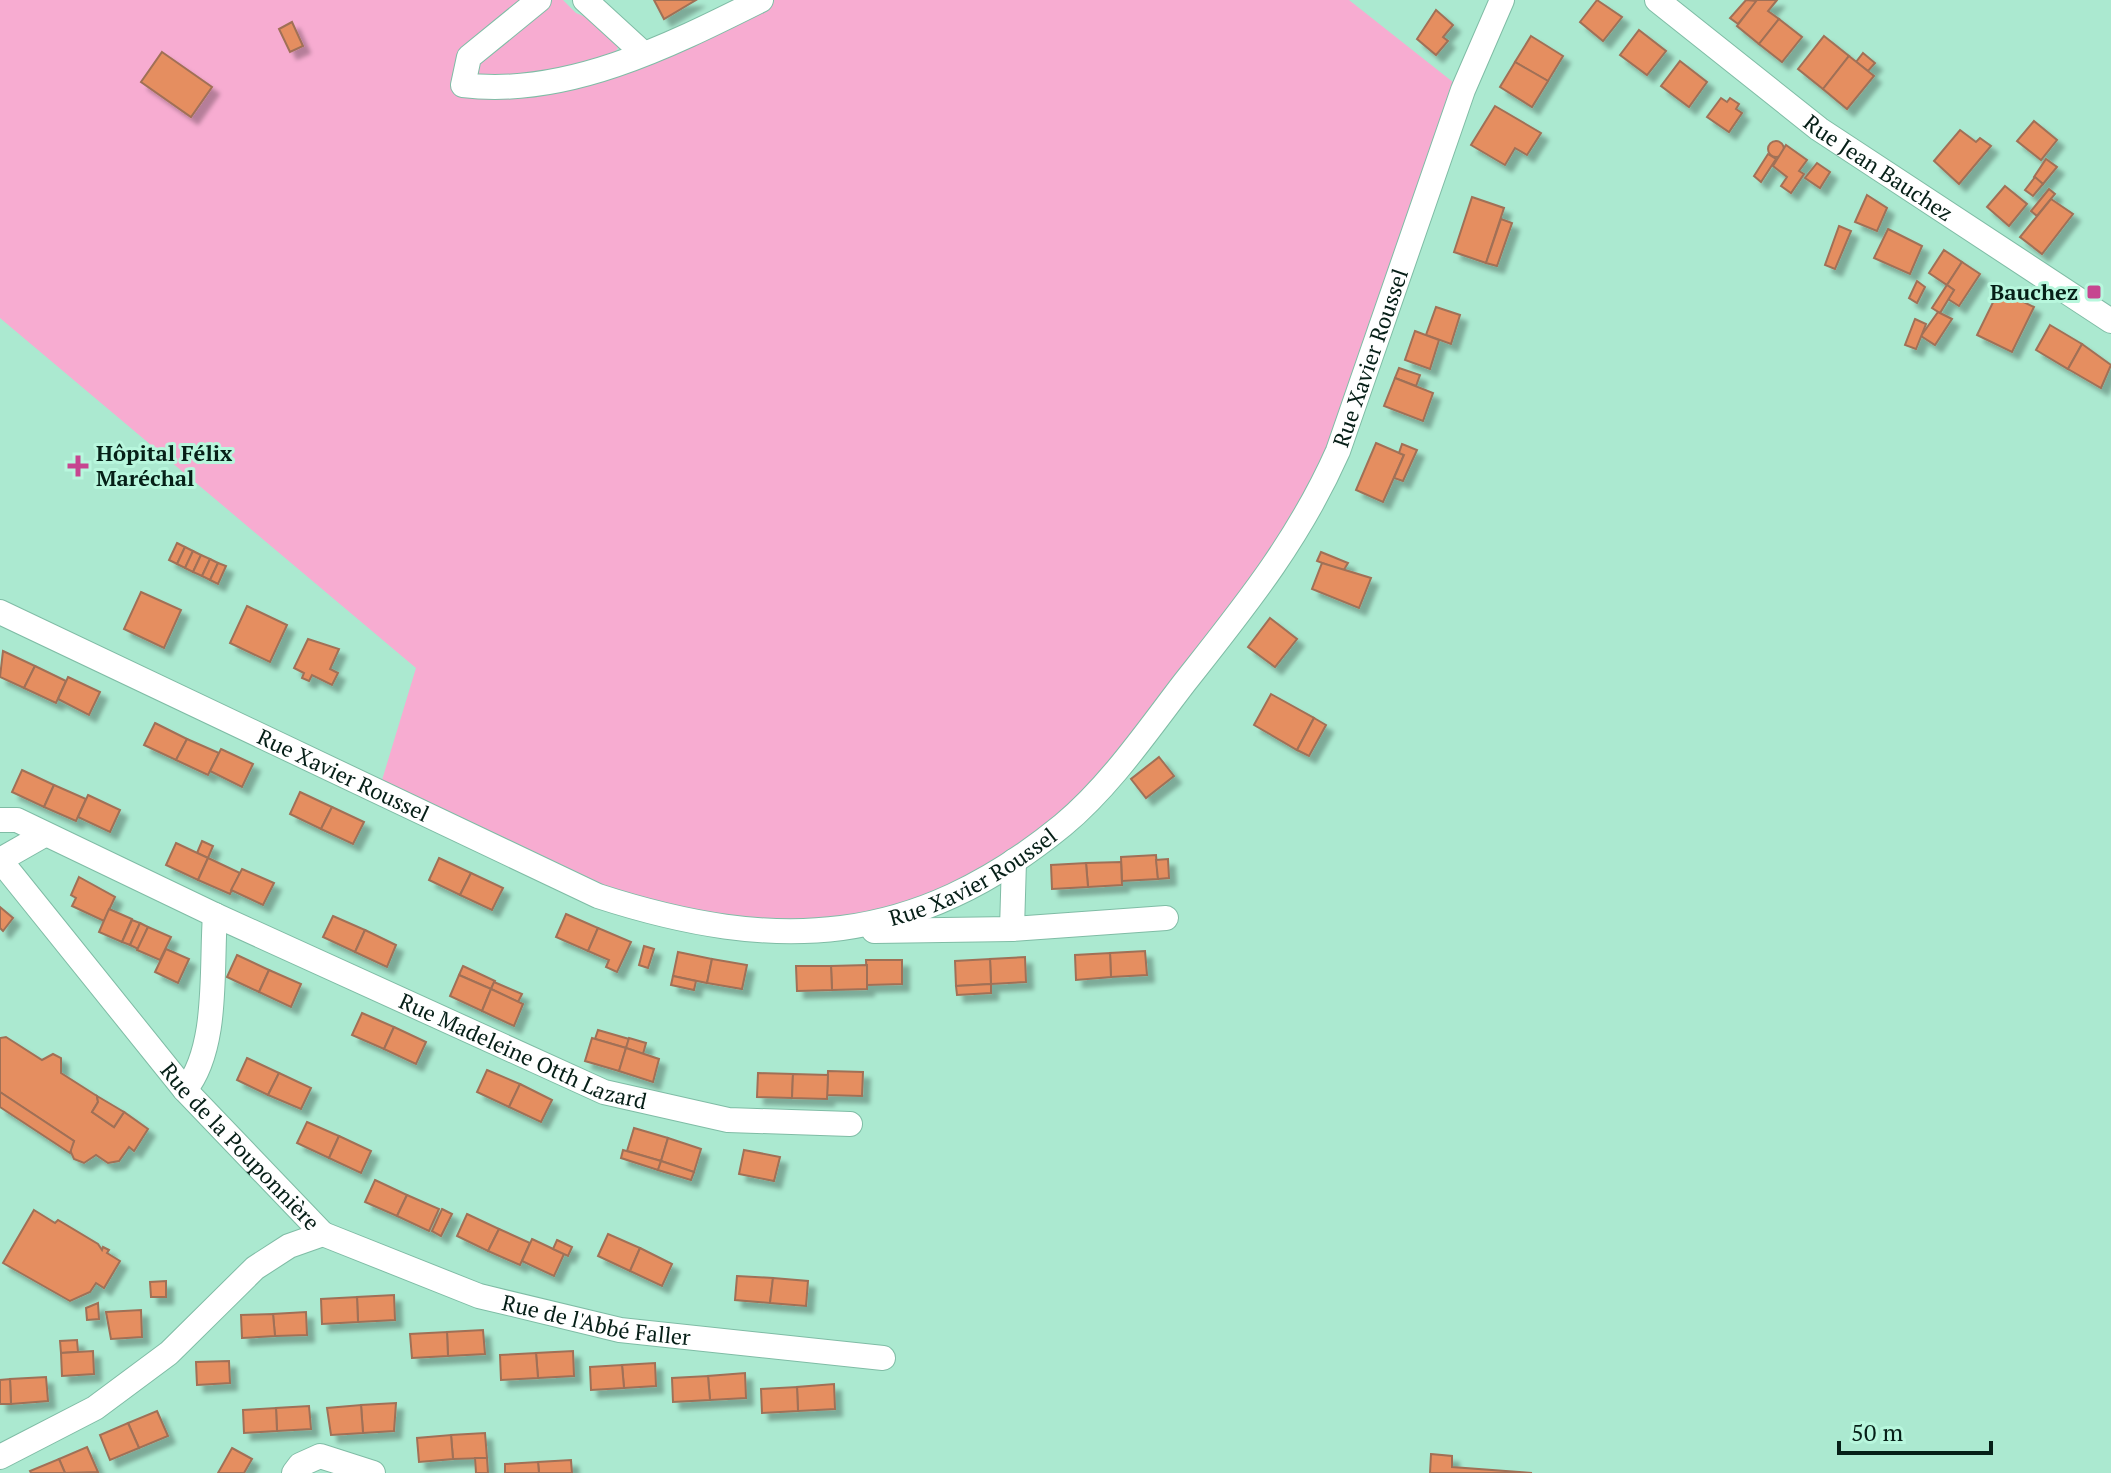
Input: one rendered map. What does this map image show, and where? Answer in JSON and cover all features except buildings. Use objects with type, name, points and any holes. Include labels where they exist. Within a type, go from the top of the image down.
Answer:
[{"type":"street","points":[[539,0],[469,57],[463,85],[489,88],[564,79],[694,33],[761,0]]},
{"type":"street","points":[[585,0],[643,53]]},
{"type":"street","name":"Rue Xavier Roussel","points":[[0,612],[598,896],[683,919],[770,932],[848,929],[940,904],[1014,861],[1065,823],[1112,773],[1284,555],[1317,498],[1377,344],[1463,90],[1502,0]]},
{"type":"street","name":"Rue Jean Bauchez","points":[[1657,0],[1819,129],[2111,321]]},
{"type":"street","name":"Rue Madeleine Otth Lazard","points":[[0,820],[17,820],[215,915],[604,1092],[728,1120],[850,1124]]},
{"type":"street","points":[[0,860],[44,835]]},
{"type":"street","name":"Rue de la Pouponnière","points":[[0,860],[185,1090],[323,1234],[289,1246],[255,1268],[180,1343],[120,1391],[70,1422],[0,1457]]},
{"type":"street","points":[[1012,929],[1014,861]]},
{"type":"street","points":[[185,1090],[198,1073],[206,1050],[215,915]]},
{"type":"street","points":[[848,929],[902,933],[1166,918]]},
{"type":"street","name":"Rue de l'Abbé Faller","points":[[323,1234],[479,1296],[620,1330],[883,1358]]},
{"type":"street","points":[[294,1473],[300,1465],[320,1456],[373,1473]]},
{"type":"shaded area","points":[[0,0],[563,0],[576,13],[597,22],[619,46],[616,51],[628,63],[755,0],[1349,0],[1463,90],[1338,451],[1170,701],[1014,861],[848,929],[643,911],[379,790],[416,668],[0,318]]},
{"type":"place","name":"Bauchez","points":[[2094,292]]},
{"type":"place","name":"Hôpital Félix Maréchal","points":[[78,466]]}]
